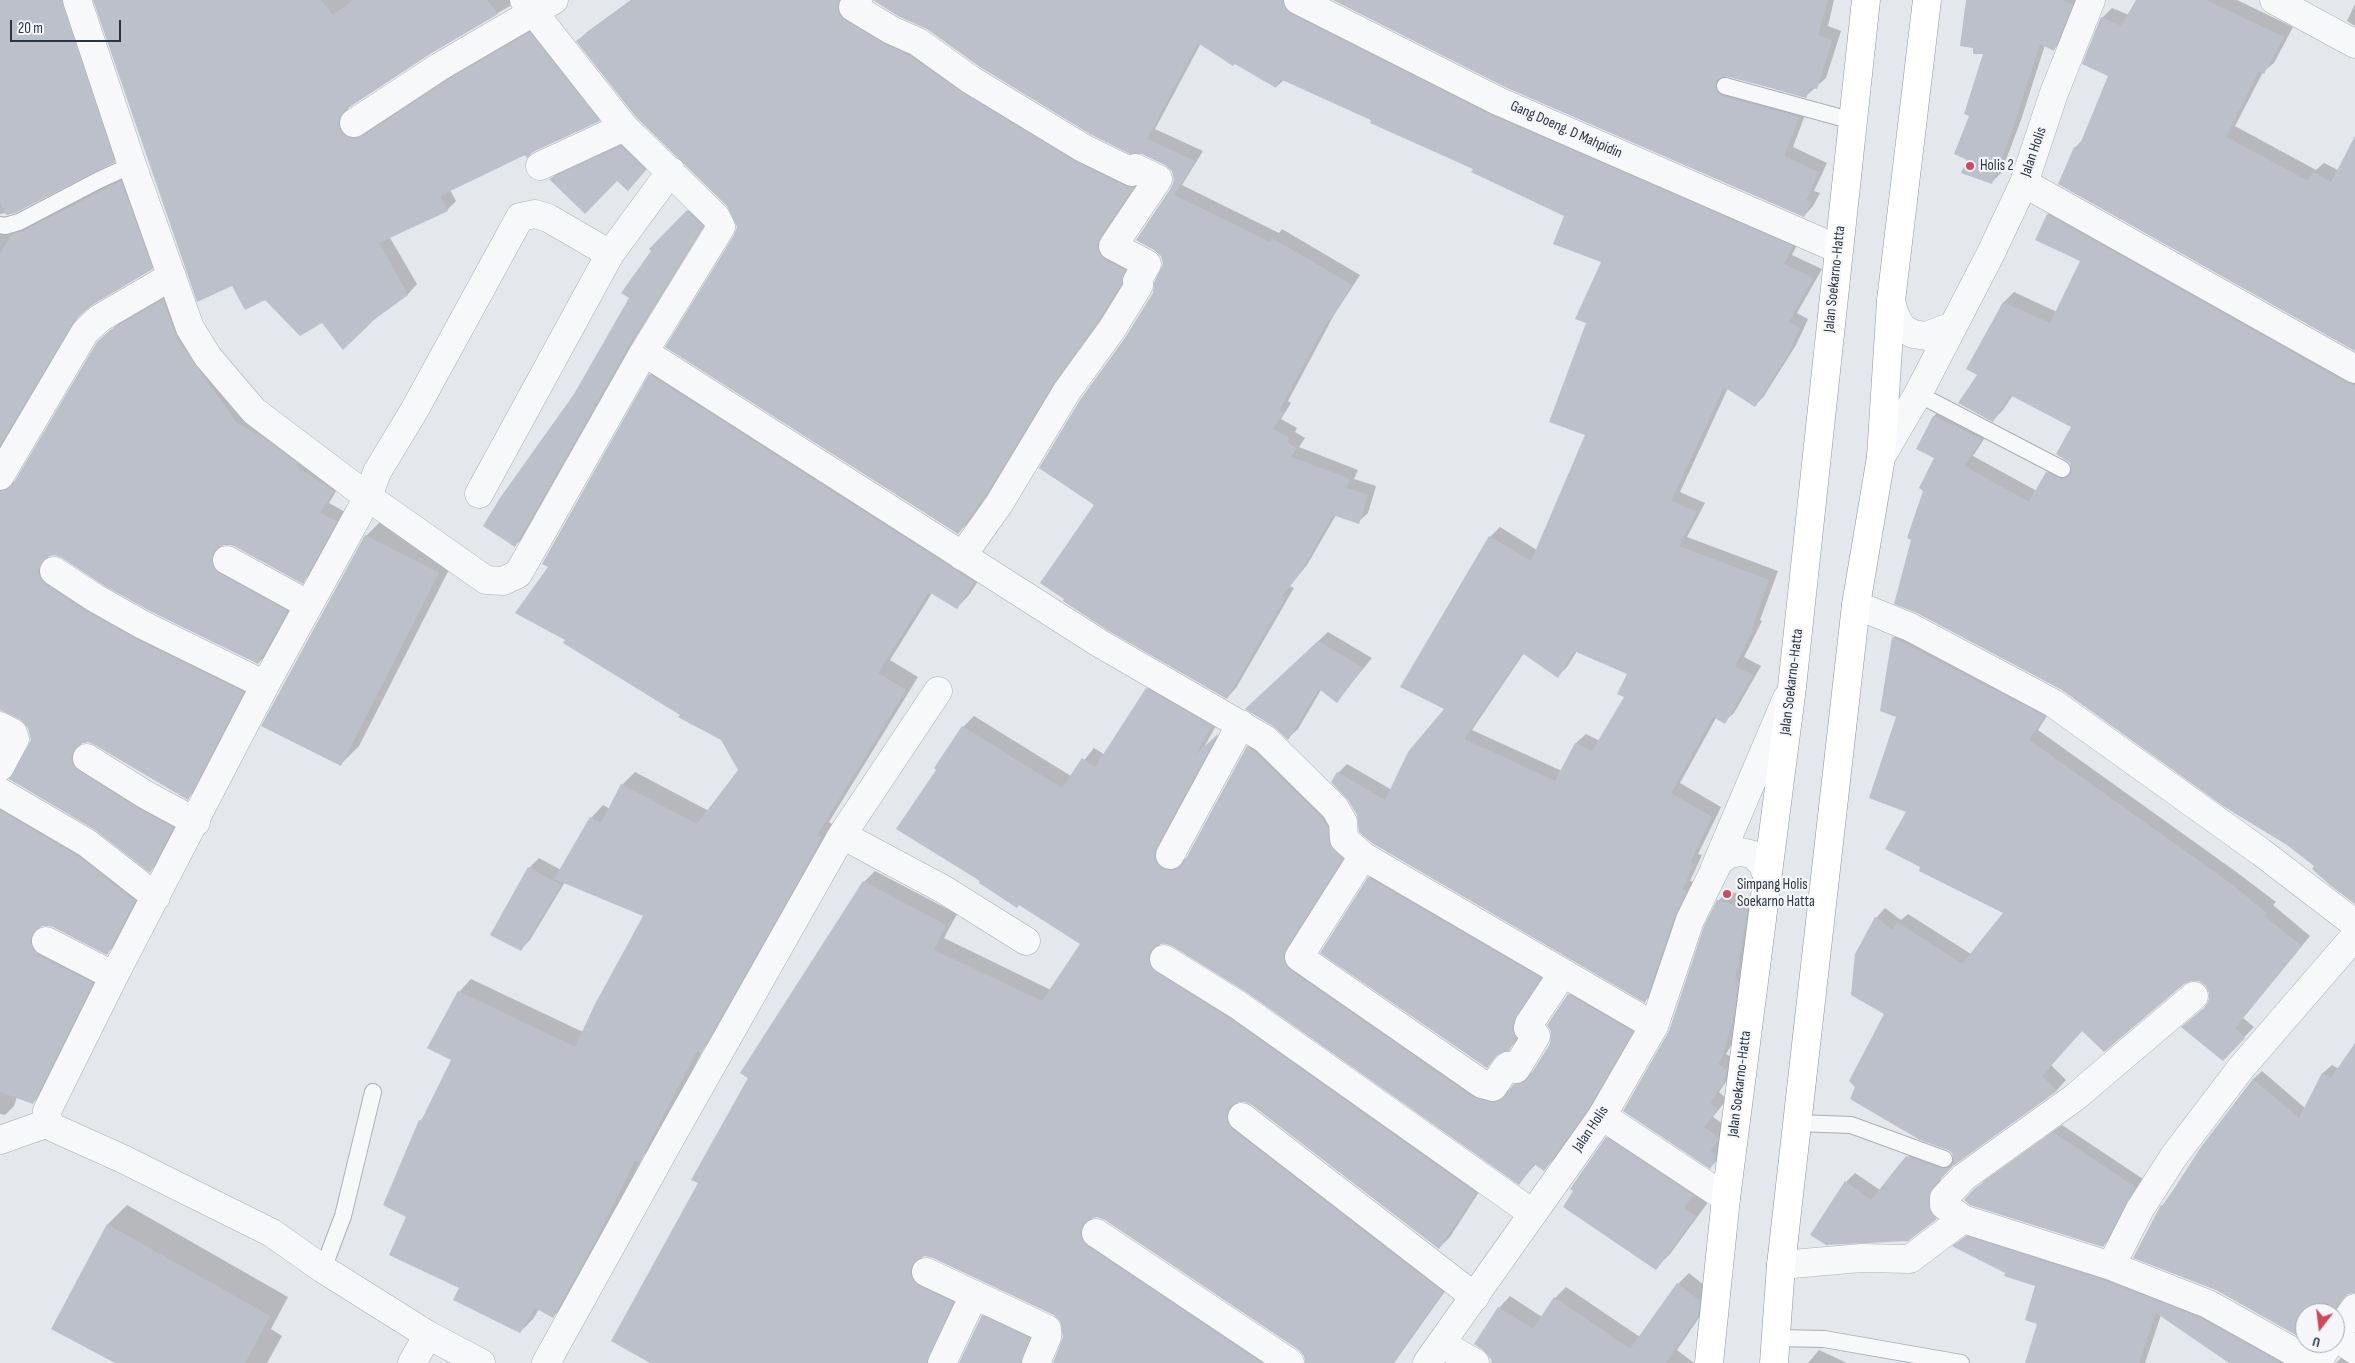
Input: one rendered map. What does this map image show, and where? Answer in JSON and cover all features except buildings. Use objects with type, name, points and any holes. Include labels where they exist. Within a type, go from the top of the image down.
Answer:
[{"type":"highway","name":"Jalan Soekarno-Hatta","points":[[1708,1363],[1726,1198],[1792,687],[1866,0]]},
{"type":"highway","points":[[1775,1350],[1781,1265],[1856,605],[1881,457],[1891,301],[1927,0]]},
{"type":"street","points":[[77,0],[132,165],[190,328],[208,357],[254,411],[368,497],[486,580],[503,581],[518,574],[644,352],[721,227],[716,217],[624,127],[538,4],[354,123]]},
{"type":"street","points":[[858,0],[853,7],[891,30],[918,42],[971,80],[1083,148],[1132,172],[1134,168],[1158,179],[1113,246],[1147,264],[1137,281],[1139,285],[1112,330],[1067,391],[1024,464],[962,556]]},
{"type":"street","name":"Jalan Holis","points":[[1881,457],[1918,394],[1990,255],[2024,183],[2054,93],[2091,0]]},
{"type":"street","points":[[2274,0],[2355,44]]},
{"type":"street","name":"Gang Doeng. D Mahpidin","points":[[1305,2],[1498,101],[1838,249]]},
{"type":"street","points":[[540,166],[624,127]]},
{"type":"street","points":[[479,494],[610,254],[671,171]]},
{"type":"street","points":[[2024,183],[2355,369]]},
{"type":"street","points":[[48,1123],[47,1111],[114,976],[196,822],[265,685],[368,497],[377,472],[416,409],[520,217],[535,214],[548,218],[610,254]]},
{"type":"street","points":[[0,476],[86,332],[100,318],[172,276]]},
{"type":"street","points":[[1891,301],[1895,315],[1902,328],[1913,334],[1926,336],[1953,326]]},
{"type":"street","points":[[644,352],[1099,643],[1265,738],[1336,808],[1343,822],[1344,839],[1363,856],[1654,1026]]},
{"type":"street","points":[[227,560],[309,605]]},
{"type":"street","points":[[54,571],[95,598],[143,625],[220,665],[265,685]]},
{"type":"street","points":[[1856,605],[1910,627],[2053,703],[2253,846],[2355,924]]},
{"type":"street","name":"Jalan Holis","points":[[1435,1354],[1532,1213],[1602,1116],[1654,1026],[1690,920],[1792,687]]},
{"type":"street","points":[[546,1363],[842,835],[938,691]]},
{"type":"street","points":[[1170,855],[1241,724]]},
{"type":"street","points":[[0,726],[13,733],[15,738],[0,767]]},
{"type":"street","points":[[87,758],[146,795],[196,822]]},
{"type":"street","points":[[0,792],[87,843],[156,897]]},
{"type":"street","points":[[842,835],[943,889],[1026,940]]},
{"type":"street","name":"Jalan Holis","points":[[1713,871],[1719,861],[1729,854],[1742,852],[1754,855],[1762,864],[1767,876],[1766,888]]},
{"type":"street","points":[[1363,856],[1299,957],[1482,1084],[1493,1087],[1508,1066],[1516,1069],[1536,1036],[1528,1028],[1529,1024],[1563,973]]},
{"type":"street","points":[[2111,1266],[2140,1209],[2174,1156],[2241,1068],[2355,936]]},
{"type":"street","points":[[46,941],[114,976]]},
{"type":"street","points":[[1164,959],[1254,1016],[1532,1213]]},
{"type":"street","points":[[2194,996],[2074,1098],[1964,1177],[1944,1198],[1944,1205],[1963,1220],[2111,1266],[2219,1308],[2295,1352]]},
{"type":"street","points":[[1602,1116],[1726,1198]]},
{"type":"street","points":[[1242,1117],[1475,1297]]},
{"type":"street","points":[[0,1140],[48,1123],[272,1234],[323,1269],[428,1334],[481,1363]]},
{"type":"street","points":[[1781,1265],[1861,1258],[1910,1259],[1963,1220]]},
{"type":"street","points":[[1096,1233],[1290,1363]]},
{"type":"street","points":[[926,1272],[1047,1329],[1047,1337],[1036,1363]]},
{"type":"street","points":[[942,1363],[974,1295]]},
{"type":"street","points":[[2345,1322],[2355,1308]]},
{"type":"street","points":[[412,1363],[428,1334]]},
{"type":"street","points":[[2296,1353],[2308,1360],[2318,1360],[2323,1353]]},
{"type":"street","points":[[1435,1354],[1475,1363]]},
{"type":"lane","points":[[1725,86],[1853,121]]},
{"type":"lane","points":[[0,225],[5,226],[19,222],[132,165]]},
{"type":"lane","points":[[1918,394],[2062,469]]},
{"type":"lane","points":[[323,1269],[343,1216],[373,1092]]},
{"type":"lane","points":[[1797,1123],[1851,1125],[1944,1159]]},
{"type":"lane","points":[[1775,1350],[1824,1338],[1961,1363]]},
{"type":"place","name":"Holis 2","points":[[1970,166]]},
{"type":"place","name":"Simpang Holis Soekarno Hatta","points":[[1727,894]]}]
